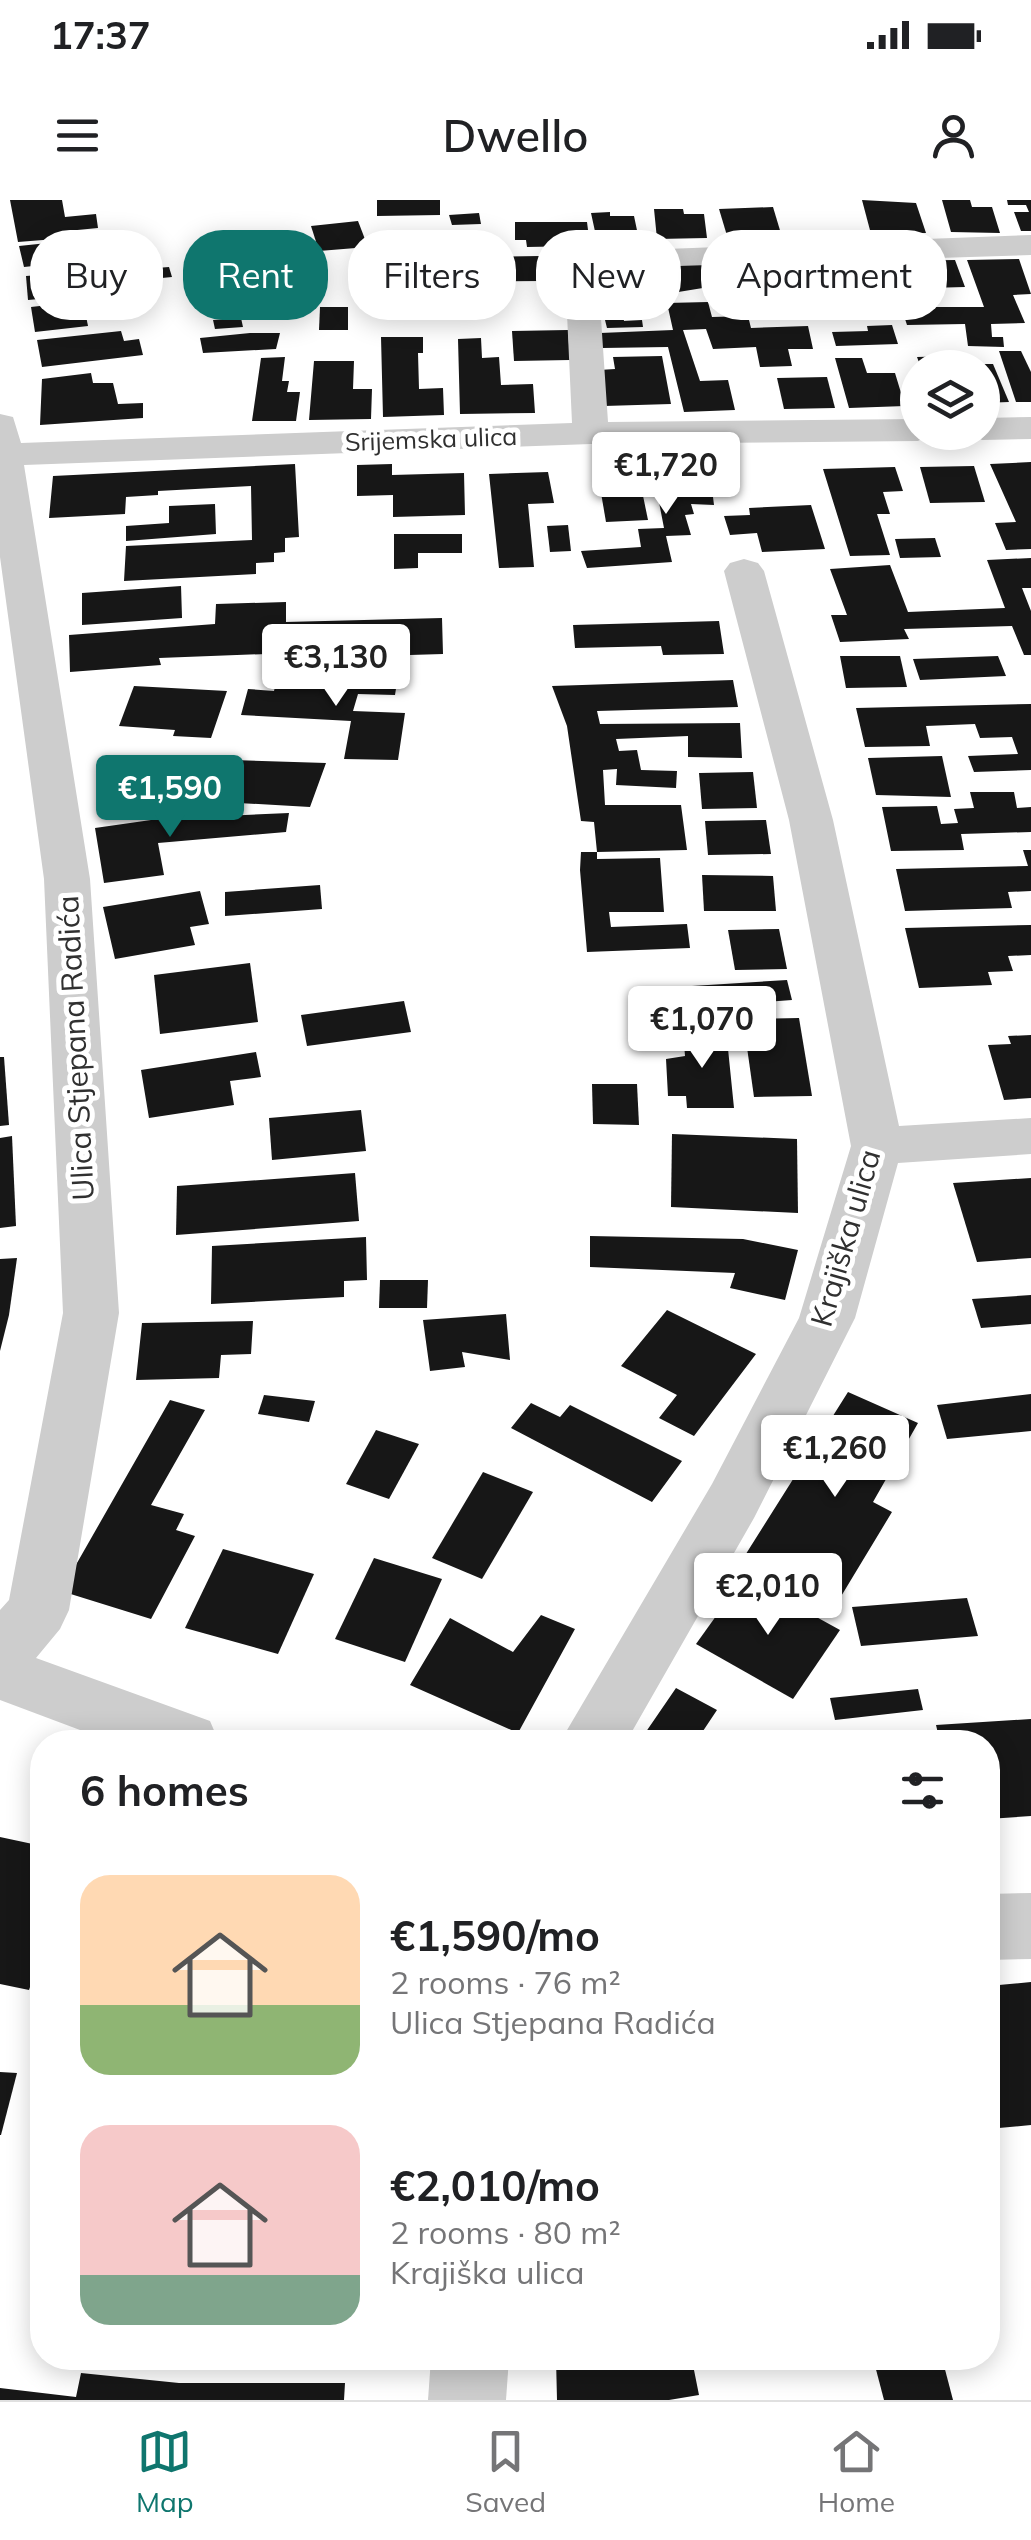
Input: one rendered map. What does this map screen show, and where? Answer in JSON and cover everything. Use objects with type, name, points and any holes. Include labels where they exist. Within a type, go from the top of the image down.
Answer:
[{"type":"street","points":[[591,433],[582,270],[587,264],[616,258],[1031,245]]},
{"type":"street","points":[[1000,429],[1031,428]]},
{"type":"street","name":"Srijemska ulica","points":[[2,440],[900,430]]},
{"type":"street","name":"Ulica Stjepana Radića","points":[[0,1656],[38,1610],[91,1313],[67,880],[2,440]]},
{"type":"street","name":"Krajiška ulica","points":[[599,1730],[733,1500],[827,1318],[877,1146],[811,820],[744,570]]},
{"type":"street","points":[[877,1146],[1031,1136]]},
{"type":"street","points":[[0,1672],[155,1730]]},
{"type":"street","points":[[1000,1926],[1031,1926]]},
{"type":"street","points":[[467,2400],[469,2370]]},
{"type":"building","points":[[10,200],[62,200],[65,217],[96,214],[98,228],[30,230],[30,241],[18,242]]},
{"type":"building","points":[[377,200],[440,200],[440,215],[377,216]]},
{"type":"building","points":[[862,200],[916,203],[925,230],[870,230]]},
{"type":"building","points":[[942,200],[970,200],[972,207],[992,207],[1000,233],[951,232]]},
{"type":"building","points":[[1007,200],[1031,200],[1031,231],[1021,231],[1014,212],[1029,212],[1026,205],[1008,205]]},
{"type":"building","points":[[773,207],[780,230],[725,230],[719,209]]},
{"type":"building","points":[[654,209],[704,214],[706,230],[701,230],[701,238],[681,239],[681,230],[656,230]]},
{"type":"building","points":[[479,213],[481,224],[452,225],[449,215]]},
{"type":"building","points":[[591,213],[634,216],[637,230],[595,230]]},
{"type":"building","points":[[358,221],[361,230],[348,230],[348,249],[328,250],[328,230],[312,230],[311,226]]},
{"type":"building","points":[[515,222],[587,222],[588,230],[536,230],[536,247],[527,247],[526,240],[516,240]]},
{"type":"building","points":[[30,245],[30,266],[24,267],[19,246]]},
{"type":"building","points":[[516,256],[536,256],[536,281],[516,281]]},
{"type":"building","points":[[1019,259],[1031,294],[1013,295],[1025,323],[991,324],[992,337],[1003,337],[1004,347],[968,346],[965,324],[907,325],[905,320],[947,320],[947,307],[984,307],[967,260]]},
{"type":"building","points":[[947,260],[955,260],[965,287],[947,287]]},
{"type":"building","points":[[701,264],[701,288],[681,292],[681,265]]},
{"type":"building","points":[[163,267],[169,267],[172,277],[163,278]]},
{"type":"building","points":[[26,276],[30,276],[30,300],[28,300]]},
{"type":"building","points":[[701,302],[701,320],[749,320],[751,328],[808,326],[813,349],[788,349],[792,366],[760,367],[756,347],[713,349],[706,329],[683,330],[700,381],[728,380],[735,410],[684,412],[668,347],[602,348],[600,333],[673,330],[671,320],[681,320],[681,303]]},
{"type":"building","points":[[328,307],[348,307],[348,330],[319,330],[319,320],[328,320]]},
{"type":"building","points":[[33,320],[87,320],[88,326],[35,332]]},
{"type":"building","points":[[213,320],[241,320],[243,327],[215,329]]},
{"type":"building","points":[[605,320],[642,320],[643,327],[607,328]]},
{"type":"building","points":[[892,325],[898,344],[836,346],[832,332],[868,331],[867,326]]},
{"type":"building","points":[[568,330],[570,360],[514,361],[512,331]]},
{"type":"building","points":[[121,331],[124,341],[139,339],[143,355],[42,367],[37,340]]},
{"type":"building","points":[[280,333],[276,349],[203,353],[200,338]]},
{"type":"building","points":[[381,337],[423,337],[423,353],[418,353],[419,389],[443,388],[444,415],[383,417]]},
{"type":"building","points":[[481,338],[482,358],[499,357],[501,385],[533,384],[535,413],[460,414],[458,339]]},
{"type":"building","points":[[1000,351],[1021,351],[1031,372],[1031,402],[1016,402]]},
{"type":"building","points":[[662,356],[671,404],[604,406],[599,370],[615,369],[613,357]]},
{"type":"building","points":[[285,357],[282,381],[289,381],[287,392],[300,392],[296,421],[252,421],[261,358]]},
{"type":"building","points":[[835,358],[862,358],[867,373],[895,373],[900,406],[849,408]]},
{"type":"building","points":[[314,361],[354,361],[353,389],[372,389],[371,419],[309,420]]},
{"type":"building","points":[[91,373],[93,383],[113,383],[118,404],[143,403],[143,418],[40,425],[42,379]]},
{"type":"building","points":[[827,377],[835,408],[784,409],[777,378]]},
{"type":"building","points":[[1000,381],[1009,402],[1000,402]]},
{"type":"building","points":[[1031,462],[1031,549],[1006,550],[995,523],[1016,522],[990,464]]},
{"type":"building","points":[[295,464],[299,537],[285,538],[285,552],[274,553],[274,562],[256,563],[256,574],[124,581],[126,546],[252,540],[251,486],[158,491],[158,495],[126,497],[125,514],[49,518],[53,476]]},
{"type":"building","points":[[392,464],[392,475],[464,473],[465,515],[393,517],[393,495],[357,496],[357,465]]},
{"type":"building","points":[[974,466],[985,502],[930,503],[920,467]]},
{"type":"building","points":[[895,467],[903,491],[883,492],[890,514],[877,514],[890,555],[850,556],[823,469]]},
{"type":"building","points":[[725,470],[729,497],[713,497],[714,505],[691,504],[694,514],[685,515],[691,535],[666,536],[672,562],[587,568],[581,551],[641,547],[638,529],[664,528],[653,471]]},
{"type":"building","points":[[548,472],[554,503],[528,504],[534,567],[499,568],[489,474]]},
{"type":"building","points":[[641,486],[648,520],[606,522],[600,487]]},
{"type":"building","points":[[215,504],[216,534],[126,541],[126,526],[169,523],[169,506]]},
{"type":"building","points":[[811,505],[825,549],[762,552],[757,533],[730,535],[724,516],[750,515],[749,508]]},
{"type":"building","points":[[568,525],[571,551],[550,552],[547,526]]},
{"type":"building","points":[[394,534],[462,534],[462,553],[418,553],[418,568],[394,569]]},
{"type":"building","points":[[935,538],[941,557],[900,558],[895,539]]},
{"type":"building","points":[[1031,558],[1031,588],[1022,588],[1031,611],[1031,655],[1024,655],[1012,626],[904,629],[909,639],[840,642],[831,615],[847,615],[830,569],[890,565],[908,612],[1005,608],[987,560]]},
{"type":"building","points":[[181,586],[182,618],[82,625],[82,593]]},
{"type":"building","points":[[286,602],[286,622],[442,618],[443,654],[376,656],[376,645],[346,646],[346,651],[159,658],[161,665],[70,672],[69,635],[215,624],[216,604]]},
{"type":"building","points":[[719,621],[724,654],[663,655],[661,646],[575,648],[573,625]]},
{"type":"building","points":[[840,656],[900,656],[907,687],[846,688]]},
{"type":"building","points":[[998,656],[1006,676],[920,680],[913,659]]},
{"type":"building","points":[[298,673],[398,676],[395,695],[358,694],[353,711],[405,713],[398,760],[344,759],[351,721],[241,715],[248,689],[274,691],[277,678],[297,678]]},
{"type":"building","points":[[733,680],[738,707],[597,711],[600,724],[740,723],[742,758],[688,757],[688,736],[616,739],[619,751],[637,750],[641,770],[677,771],[676,788],[616,785],[617,769],[603,770],[605,805],[681,805],[687,850],[597,852],[594,822],[581,821],[567,726],[552,686]]},
{"type":"building","points":[[134,686],[227,691],[211,738],[173,736],[175,730],[119,726]]},
{"type":"building","points":[[1031,704],[1031,770],[974,772],[968,756],[1018,754],[1012,737],[980,738],[975,724],[926,726],[930,746],[865,747],[856,708]]},
{"type":"building","points":[[942,756],[951,797],[876,795],[868,758]]},
{"type":"building","points":[[199,759],[326,763],[310,807],[203,801],[98,809],[98,768]]},
{"type":"building","points":[[753,772],[757,808],[702,809],[699,773]]},
{"type":"building","points":[[970,792],[1014,792],[1017,808],[1031,807],[1031,832],[961,834],[964,850],[891,851],[882,807],[937,806],[941,824],[958,823],[954,809],[974,808]]},
{"type":"building","points":[[289,813],[286,832],[158,843],[164,875],[104,883],[95,828],[158,819]]},
{"type":"building","points":[[766,820],[771,854],[708,855],[705,821]]},
{"type":"building","points":[[1023,850],[1031,850],[1031,891],[1008,892],[1012,908],[905,911],[896,869],[1028,866]]},
{"type":"building","points":[[581,852],[597,852],[597,859],[660,858],[664,912],[609,912],[611,927],[687,924],[690,948],[587,952]]},
{"type":"building","points":[[702,875],[773,876],[776,911],[704,911]]},
{"type":"building","points":[[320,885],[322,909],[225,916],[225,892]]},
{"type":"building","points":[[200,891],[209,924],[190,927],[195,945],[115,959],[103,907]]},
{"type":"building","points":[[1031,925],[1031,955],[1008,956],[1013,971],[988,972],[992,985],[919,988],[905,928]]},
{"type":"building","points":[[779,929],[787,969],[735,970],[728,930]]},
{"type":"building","points":[[250,963],[258,1022],[160,1034],[154,975]]},
{"type":"building","points":[[787,980],[792,1000],[648,1011],[644,989]]},
{"type":"building","points":[[404,1001],[411,1032],[307,1046],[301,1015]]},
{"type":"building","points":[[799,1018],[812,1096],[754,1097],[743,1019]]},
{"type":"building","points":[[726,1029],[734,1108],[687,1108],[686,1096],[668,1096],[666,1059],[685,1056],[683,1030]]},
{"type":"building","points":[[1031,1035],[1031,1098],[1004,1100],[988,1045],[1011,1044],[1008,1036]]},
{"type":"building","points":[[256,1052],[261,1077],[230,1081],[234,1105],[149,1118],[141,1070]]},
{"type":"building","points":[[0,1057],[4,1057],[9,1125],[0,1126]]},
{"type":"building","points":[[592,1084],[637,1084],[639,1125],[593,1124]]},
{"type":"building","points":[[361,1110],[366,1151],[272,1160],[269,1118]]},
{"type":"building","points":[[672,1134],[797,1139],[798,1213],[671,1207]]},
{"type":"building","points":[[12,1136],[16,1226],[0,1228],[0,1138]]},
{"type":"building","points":[[355,1173],[359,1221],[176,1235],[177,1186]]},
{"type":"building","points":[[1031,1178],[1031,1258],[977,1262],[953,1183]]},
{"type":"building","points":[[590,1236],[743,1239],[798,1250],[785,1300],[730,1288],[735,1273],[590,1267]]},
{"type":"building","points":[[366,1237],[367,1280],[344,1281],[344,1297],[211,1304],[212,1246]]},
{"type":"building","points":[[17,1258],[9,1315],[0,1351],[0,1259]]},
{"type":"building","points":[[380,1280],[428,1280],[427,1308],[379,1308]]},
{"type":"building","points":[[1031,1295],[1031,1324],[981,1328],[972,1299]]},
{"type":"building","points":[[667,1310],[756,1354],[694,1436],[659,1418],[677,1395],[621,1366]]},
{"type":"building","points":[[506,1314],[510,1360],[462,1352],[465,1367],[430,1371],[423,1320]]},
{"type":"building","points":[[253,1321],[251,1354],[221,1355],[219,1378],[136,1380],[142,1323]]},
{"type":"building","points":[[848,1392],[918,1423],[873,1502],[892,1512],[837,1603],[744,1557]]},
{"type":"building","points":[[1031,1394],[1031,1431],[947,1439],[937,1405]]},
{"type":"building","points":[[264,1395],[315,1401],[309,1422],[258,1414]]},
{"type":"building","points":[[170,1400],[205,1410],[151,1505],[184,1514],[176,1530],[195,1536],[151,1619],[61,1591]]},
{"type":"building","points":[[531,1403],[560,1417],[570,1405],[682,1461],[652,1502],[511,1428]]},
{"type":"building","points":[[376,1430],[419,1444],[389,1499],[346,1484]]},
{"type":"building","points":[[483,1472],[533,1492],[482,1579],[432,1558]]},
{"type":"building","points":[[223,1549],[314,1574],[278,1654],[185,1628]]},
{"type":"building","points":[[374,1558],[442,1579],[405,1662],[335,1639]]},
{"type":"building","points":[[744,1577],[840,1630],[793,1699],[696,1644]]},
{"type":"building","points":[[967,1598],[978,1636],[861,1646],[852,1607]]},
{"type":"building","points":[[541,1615],[575,1629],[520,1730],[511,1730],[410,1685],[450,1618],[513,1652]]},
{"type":"building","points":[[676,1688],[717,1710],[704,1730],[647,1730]]},
{"type":"building","points":[[918,1689],[923,1710],[835,1720],[830,1698]]},
{"type":"building","points":[[1031,1719],[1031,1816],[1000,1818],[1000,1730],[937,1730],[936,1725]]},
{"type":"building","points":[[0,1837],[30,1843],[30,1987],[0,1984]]},
{"type":"building","points":[[1031,1982],[1031,2125],[1000,2128],[1000,1985]]},
{"type":"building","points":[[0,2072],[17,2073],[1,2135],[0,2135]]},
{"type":"building","points":[[556,2370],[694,2370],[699,2395],[669,2400],[557,2400]]},
{"type":"building","points":[[876,2370],[945,2370],[953,2400],[884,2400]]},
{"type":"building","points":[[81,2373],[179,2383],[345,2383],[344,2400],[0,2400],[0,2388],[76,2397]]}]
